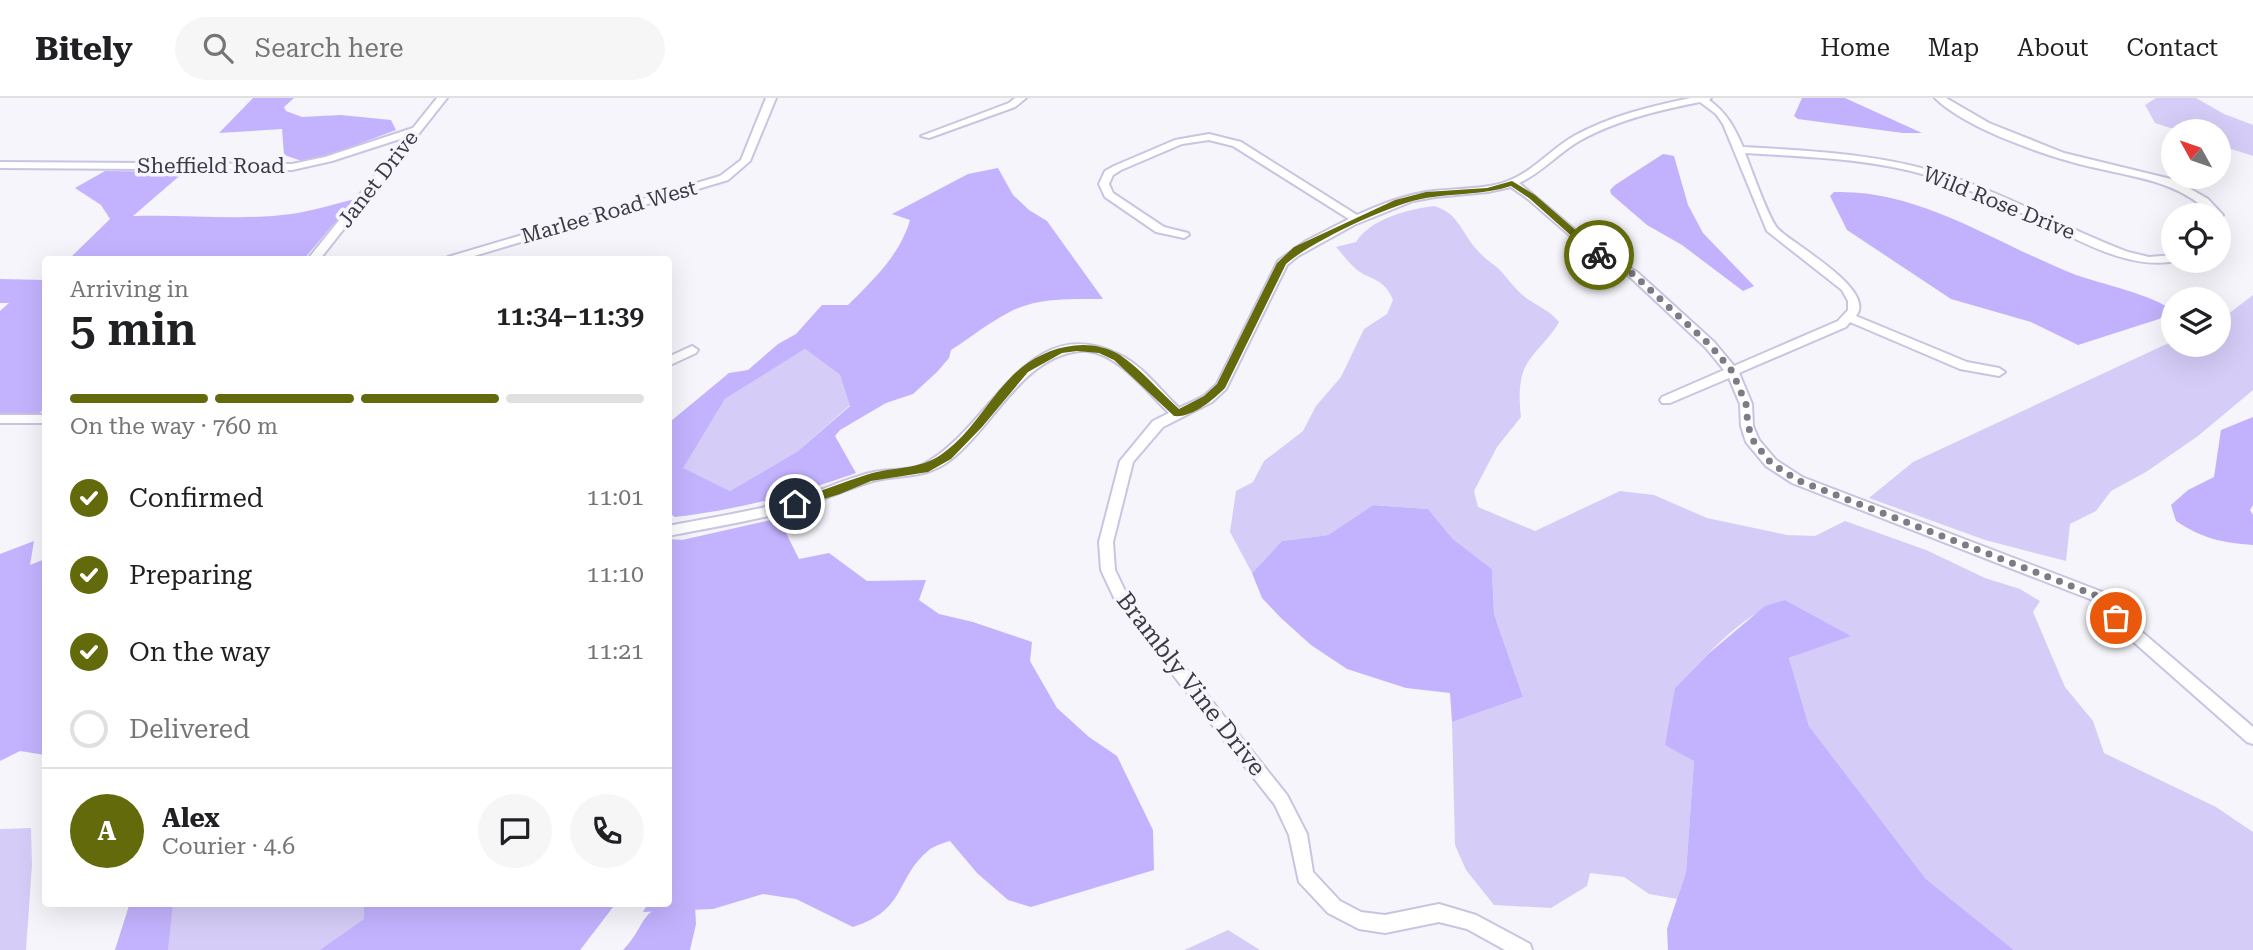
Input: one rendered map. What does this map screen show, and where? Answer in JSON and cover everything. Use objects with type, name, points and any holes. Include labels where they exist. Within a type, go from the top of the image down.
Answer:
[{"type":"street","name":"Janet Drive","points":[[316,256],[442,98]]},
{"type":"street","name":"Marlee Road West","points":[[462,256],[726,177],[745,161],[771,98]]},
{"type":"street","points":[[926,136],[1000,110],[1021,98]]},
{"type":"street","points":[[1704,98],[1728,124],[1771,229],[1847,288],[1854,301],[1851,318]]},
{"type":"street","name":"Brambly Vine Drive","points":[[1522,950],[1470,921],[1439,913],[1385,924],[1359,920],[1334,907],[1306,876],[1298,834],[1280,800],[1121,598],[1108,570],[1106,542],[1127,461],[1158,424],[1208,399],[1222,386],[1282,263],[1297,249],[1398,202],[1488,191],[1512,183],[1578,138],[1609,123],[1704,98]]},
{"type":"street","points":[[1940,98],[1956,112],[2048,150],[2087,163],[2168,181],[2192,191],[2205,203]]},
{"type":"street","name":"Sheffield Road","points":[[0,165],[292,167],[328,159],[417,130]]},
{"type":"street","points":[[1184,235],[1160,230],[1109,195],[1104,184],[1109,173],[1186,140],[1200,137],[1225,139],[1358,220]]},
{"type":"street","name":"Wild Rose Drive","points":[[1737,150],[1857,158],[1908,167],[1990,195],[2112,249],[2152,260],[2161,259]]},
{"type":"street","points":[[1512,183],[1601,257],[1633,274],[1692,327],[1732,371],[1746,404],[1748,426],[1754,442],[1771,463],[1797,480],[2100,597],[2116,618],[2253,737]]},
{"type":"street","points":[[1666,400],[1851,318],[1964,366],[1999,372]]},
{"type":"street","points":[[672,360],[692,350]]},
{"type":"street","points":[[672,530],[774,510],[836,492],[870,478],[925,469],[947,456],[979,425],[1025,370],[1059,350],[1101,350],[1117,358],[1178,414]]},
{"type":"street","points":[[0,419],[42,419]]},
{"type":"shaded area","points":[[253,98],[294,98],[284,107],[286,111],[302,117],[341,115],[391,120],[396,130],[308,163],[284,155],[282,129],[219,133]]},
{"type":"shaded area","points":[[1802,98],[1845,98],[1922,133],[1903,133],[1798,119],[1794,116]]},
{"type":"shaded area","points":[[2156,98],[2196,98],[2224,114],[2253,125],[2253,156],[2231,149],[2231,119],[2161,119],[2161,125],[2155,123],[2145,105]]},
{"type":"shaded area","points":[[1663,154],[1674,156],[1688,205],[1703,233],[1754,286],[1743,291],[1682,245],[1647,225],[1611,194],[1610,190],[1615,185]]},
{"type":"shaded area","points":[[998,168],[1013,195],[1029,210],[1047,221],[1103,299],[1053,300],[1028,304],[999,318],[951,350],[949,358],[937,372],[913,394],[886,403],[840,430],[835,436],[856,473],[744,506],[675,517],[672,515],[672,420],[729,373],[748,370],[778,344],[796,334],[822,305],[848,305],[885,266],[900,245],[910,220],[892,214],[968,174]],"holes":[[[805,349],[840,375],[850,406],[798,451],[730,491],[683,468],[725,399]]]},
{"type":"shaded area","points":[[105,171],[184,172],[133,216],[272,216],[307,211],[355,199],[307,256],[72,256],[110,219],[101,205],[75,188]]},
{"type":"shaded area","points":[[1834,192],[1866,193],[1898,199],[1928,209],[2076,275],[2161,304],[2161,318],[2078,345],[2031,322],[1951,299],[1847,230],[1830,196]]},
{"type":"shaded area","points":[[1434,206],[1455,219],[1478,251],[1499,269],[1520,293],[1559,322],[1525,368],[1520,389],[1521,417],[1497,447],[1474,491],[1478,507],[1535,531],[1620,491],[1654,495],[1707,518],[1787,535],[1815,536],[1845,521],[1926,550],[1985,578],[2020,589],[2040,601],[2033,612],[2065,687],[2093,721],[2104,753],[2216,807],[2253,832],[2253,950],[2014,950],[1926,879],[1809,726],[1789,658],[1850,636],[1785,600],[1769,606],[1739,625],[1675,688],[1694,761],[1686,872],[1677,899],[1649,894],[1624,877],[1590,873],[1587,886],[1551,908],[1494,905],[1466,870],[1455,845],[1452,722],[1523,697],[1494,614],[1492,569],[1453,539],[1428,509],[1373,505],[1328,535],[1282,541],[1252,573],[1230,532],[1236,491],[1253,482],[1264,461],[1303,431],[1316,406],[1341,377],[1364,329],[1387,314],[1393,300],[1385,287],[1357,270],[1336,247],[1356,242],[1371,227],[1391,216]]},
{"type":"shaded area","points":[[0,279],[42,280],[42,411],[35,419],[0,419],[0,311],[9,303],[0,303]]},
{"type":"shaded area","points":[[2253,295],[2253,390],[2198,436],[2146,472],[2111,491],[2096,511],[2070,524],[2066,561],[1985,540],[1869,498],[1913,462],[2161,347],[2161,357],[2231,357],[2231,312]]},
{"type":"shaded area","points":[[805,349],[840,375],[850,405],[798,451],[730,491],[682,468],[725,399]]},
{"type":"shaded area","points":[[2253,417],[2253,505],[2250,510],[2253,515],[2253,545],[2213,539],[2176,521],[2171,505],[2188,490],[2214,477],[2221,430]]},
{"type":"shaded area","points":[[1373,505],[1428,509],[1453,539],[1492,569],[1494,614],[1523,697],[1452,722],[1450,693],[1406,688],[1347,669],[1311,645],[1262,598],[1252,573],[1282,541],[1328,535]]},
{"type":"shaded area","points":[[775,519],[782,525],[799,559],[829,553],[867,581],[926,580],[919,600],[939,614],[973,622],[1032,642],[1030,661],[1057,708],[1089,737],[1117,756],[1153,830],[1154,870],[1031,907],[1008,900],[977,873],[950,841],[931,849],[918,861],[892,903],[883,912],[853,927],[796,899],[763,894],[713,909],[643,912],[646,907],[672,907],[672,539],[682,540]]},
{"type":"shaded area","points":[[34,541],[30,565],[42,560],[42,755],[20,751],[0,761],[0,554]]},
{"type":"shaded area","points":[[1785,600],[1851,636],[1789,658],[1809,726],[1926,879],[2014,950],[1668,950],[1667,929],[1686,872],[1694,761],[1665,745],[1675,688],[1708,654],[1765,606]]},
{"type":"shaded area","points":[[31,828],[32,865],[26,950],[0,950],[0,829]]},
{"type":"shaded area","points":[[681,901],[695,906],[696,924],[690,950],[623,950],[650,913],[660,907],[672,907],[672,903]]},
{"type":"shaded area","points":[[129,907],[613,907],[580,950],[115,950]]},
{"type":"shaded area","points":[[129,907],[173,907],[168,950],[115,950]]},
{"type":"shaded area","points":[[364,907],[613,907],[580,950],[320,950],[364,919]]},
{"type":"shaded area","points":[[1228,930],[1260,950],[1184,950],[1189,948]]},
{"type":"way so far","points":[[1599,255],[1633,274],[1710,345],[1732,371],[1746,404],[1748,426],[1754,442],[1771,463],[1797,480],[1982,554],[2100,597],[2116,618]]},
{"type":"route","points":[[795,504],[870,478],[925,469],[947,456],[979,425],[1025,370],[1059,350],[1101,350],[1117,358],[1178,414],[1208,399],[1222,386],[1282,263],[1297,249],[1398,202],[1426,195],[1488,191],[1512,183],[1599,255]]}]
